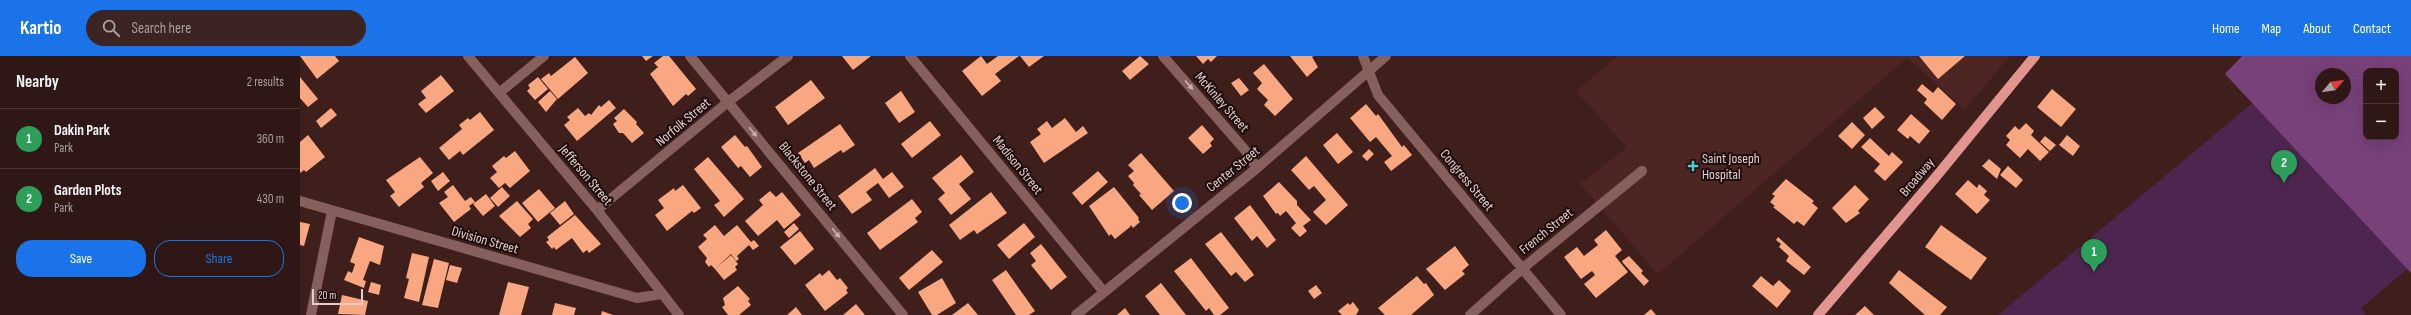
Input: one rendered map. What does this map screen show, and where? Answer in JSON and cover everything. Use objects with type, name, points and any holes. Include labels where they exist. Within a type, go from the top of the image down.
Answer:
[{"type":"main road","name":"Broadway","points":[[1818,315],[1935,178],[2035,56]]},
{"type":"street","name":"Jefferson Street","points":[[468,56],[597,210],[679,315]]},
{"type":"street","points":[[499,93],[544,56]]},
{"type":"street","name":"Blackstone Street","points":[[690,56],[904,315]]},
{"type":"street","name":"Norfolk Street","points":[[597,210],[728,102],[788,56]]},
{"type":"street","name":"Madison Street","points":[[910,56],[1104,292]]},
{"type":"street","name":"McKinley Street","points":[[1163,56],[1244,150],[1257,168]]},
{"type":"street","name":"Congress Street","points":[[1363,56],[1378,95],[1561,315]]},
{"type":"street","name":"Center Street","points":[[1076,315],[1257,168],[1386,56]]},
{"type":"street","name":"French Street","points":[[1470,315],[1523,268],[1642,172]]},
{"type":"street","name":"Division Street","points":[[300,201],[638,298],[662,294]]},
{"type":"street","points":[[310,315],[332,211]]},
{"type":"shaded area","name":"Saint Joseph Hospital","points":[[1618,56],[2010,56],[1965,109],[1907,58],[1658,274],[1580,184],[1627,147],[1576,91]]},
{"type":"shaded area","points":[[2242,56],[2411,56],[2411,273],[2225,74]]},
{"type":"shaded area","points":[[2309,56],[2400,56],[2411,266],[2361,308],[2366,315],[1998,315]]},
{"type":"building","points":[[300,56],[335,56],[339,61],[317,79]]},
{"type":"building","points":[[642,56],[653,56],[646,61]]},
{"type":"building","points":[[663,56],[669,56],[696,89],[688,96],[686,94],[673,106],[650,74],[658,67],[654,63]]},
{"type":"building","points":[[842,56],[871,56],[853,70]]},
{"type":"building","points":[[981,56],[987,64],[998,56],[1019,56],[995,74],[1001,81],[982,96],[962,71]]},
{"type":"building","points":[[1020,56],[1044,56],[1029,67]]},
{"type":"building","points":[[1140,56],[1149,64],[1130,80],[1122,71]]},
{"type":"building","points":[[1196,56],[1217,56],[1211,62],[1208,59],[1203,64]]},
{"type":"building","points":[[1290,56],[1314,56],[1312,57],[1318,67],[1307,77]]},
{"type":"building","points":[[1919,56],[1965,56],[1938,79]]},
{"type":"building","points":[[575,57],[588,73],[558,99],[541,79],[549,73],[551,76]]},
{"type":"building","points":[[1264,64],[1293,99],[1275,116],[1264,105],[1268,100],[1257,89],[1262,83],[1253,73]]},
{"type":"building","points":[[441,75],[454,91],[426,113],[418,104],[426,98],[421,91]]},
{"type":"building","points":[[300,77],[318,99],[308,107],[300,98]]},
{"type":"building","points":[[538,77],[548,89],[535,100],[527,91],[530,88],[528,85]]},
{"type":"building","points":[[1239,78],[1249,90],[1241,96],[1231,83]]},
{"type":"building","points":[[811,80],[825,98],[788,125],[775,107]]},
{"type":"building","points":[[1922,84],[1933,93],[1938,87],[1956,104],[1942,120],[1924,103],[1927,99],[1917,90]]},
{"type":"building","points":[[2052,89],[2076,109],[2061,127],[2037,107]]},
{"type":"building","points":[[550,91],[557,99],[546,112],[538,102]]},
{"type":"building","points":[[901,91],[915,112],[899,123],[885,103]]},
{"type":"building","points":[[609,100],[616,108],[577,141],[564,125],[570,120],[567,117],[578,108],[585,116],[589,113],[591,115],[599,105],[601,107]]},
{"type":"building","points":[[1366,104],[1376,116],[1378,114],[1402,147],[1404,145],[1412,155],[1391,171],[1384,162],[1392,156],[1376,137],[1370,142],[1350,118]]},
{"type":"building","points":[[1875,107],[1885,117],[1872,129],[1863,118]]},
{"type":"building","points":[[331,108],[337,115],[321,128],[316,121]]},
{"type":"building","points":[[624,109],[637,122],[636,124],[644,133],[632,143],[623,133],[619,133],[613,124],[617,121],[614,118]]},
{"type":"building","points":[[480,112],[494,130],[463,155],[460,151],[449,160],[439,148],[462,129],[459,125],[468,118],[470,120]]},
{"type":"building","points":[[1911,114],[1930,131],[1919,144],[1910,136],[1908,139],[1897,130]]},
{"type":"building","points":[[1065,118],[1076,132],[1083,126],[1088,133],[1044,163],[1030,142],[1041,134],[1037,129],[1047,121],[1052,128]]},
{"type":"building","points":[[930,121],[941,135],[912,158],[901,144]]},
{"type":"building","points":[[1852,122],[1865,135],[1852,149],[1838,136]]},
{"type":"building","points":[[2026,123],[2034,131],[2031,135],[2049,152],[2040,161],[2028,149],[2020,158],[2006,145],[2010,140],[2006,136],[2015,126],[2019,130]]},
{"type":"building","points":[[840,124],[855,145],[843,153],[841,150],[814,168],[809,160],[805,163],[798,153]]},
{"type":"building","points":[[1202,125],[1214,139],[1210,143],[1212,146],[1203,154],[1188,138]]},
{"type":"building","points":[[1337,133],[1353,152],[1338,164],[1323,145]]},
{"type":"building","points":[[308,135],[325,157],[306,172],[304,170],[300,173],[300,142]]},
{"type":"building","points":[[735,135],[745,147],[747,146],[762,167],[750,177],[741,166],[738,168],[721,147]]},
{"type":"building","points":[[2067,135],[2080,146],[2073,156],[2059,145]]},
{"type":"building","points":[[2045,136],[2056,145],[2050,151],[2040,142]]},
{"type":"building","points":[[1870,138],[1889,156],[1892,152],[1903,162],[1885,181],[1874,171],[1880,164],[1861,147]]},
{"type":"building","points":[[1369,149],[1374,154],[1367,161],[1362,156]]},
{"type":"building","points":[[515,151],[530,171],[510,188],[505,183],[499,188],[490,178],[497,172],[492,166],[504,156],[506,158]]},
{"type":"building","points":[[1141,153],[1174,191],[1152,210],[1139,195],[1141,194],[1133,185],[1134,183],[1128,176],[1134,171],[1128,165]]},
{"type":"building","points":[[961,155],[974,172],[959,184],[971,199],[951,215],[938,199],[945,193],[932,178]]},
{"type":"building","points":[[1306,156],[1348,205],[1326,225],[1313,212],[1326,200],[1314,186],[1309,190],[1291,170]]},
{"type":"building","points":[[420,157],[433,173],[421,183],[424,187],[399,207],[390,196],[395,192],[386,180]]},
{"type":"building","points":[[708,157],[744,199],[724,217],[714,205],[720,201],[694,169]]},
{"type":"building","points":[[1989,159],[2001,169],[1997,179],[1982,166]]},
{"type":"building","points":[[2008,166],[2023,180],[2016,188],[2000,175]]},
{"type":"building","points":[[875,168],[883,179],[892,172],[904,187],[889,198],[878,183],[866,192],[872,200],[852,214],[838,196]]},
{"type":"building","points":[[1098,171],[1108,182],[1082,205],[1072,193]]},
{"type":"building","points":[[443,172],[450,181],[438,191],[431,181]]},
{"type":"building","points":[[1786,179],[1814,201],[1812,203],[1818,208],[1804,226],[1797,221],[1794,224],[1773,207],[1775,206],[1770,202],[1775,196],[1772,194]]},
{"type":"building","points":[[1968,180],[1977,188],[1979,184],[1987,191],[1984,195],[1990,200],[1977,214],[1955,194]]},
{"type":"building","points":[[1279,182],[1297,201],[1297,205],[1311,220],[1303,226],[1307,231],[1300,237],[1291,228],[1296,223],[1286,211],[1280,216],[1278,213],[1276,214],[1263,196]]},
{"type":"building","points":[[453,185],[465,201],[471,197],[475,202],[469,206],[471,209],[454,222],[439,203],[448,197],[444,192]]},
{"type":"building","points":[[683,185],[701,208],[694,213],[692,211],[667,231],[655,215],[664,208],[658,200],[674,188],[675,191]]},
{"type":"building","points":[[1855,185],[1869,199],[1858,211],[1860,213],[1846,223],[1832,208]]},
{"type":"building","points":[[502,187],[510,196],[498,207],[490,198]]},
{"type":"building","points":[[1114,187],[1139,218],[1138,219],[1140,222],[1133,228],[1131,225],[1115,239],[1111,234],[1109,236],[1089,206]]},
{"type":"building","points":[[539,189],[555,208],[538,222],[522,203]]},
{"type":"building","points":[[770,191],[776,197],[782,192],[801,215],[784,229],[777,220],[758,236],[745,221],[763,205],[759,200]]},
{"type":"building","points":[[991,192],[1007,213],[977,234],[974,230],[960,240],[949,225]]},
{"type":"building","points":[[486,194],[495,206],[483,216],[473,204]]},
{"type":"building","points":[[912,199],[922,212],[915,218],[918,222],[880,250],[867,233]]},
{"type":"building","points":[[517,201],[533,219],[528,224],[531,228],[520,237],[499,216]]},
{"type":"building","points":[[565,201],[574,214],[560,225],[550,213]]},
{"type":"building","points":[[1250,205],[1276,240],[1267,248],[1257,236],[1252,241],[1234,218]]},
{"type":"building","points":[[575,215],[601,244],[589,253],[587,250],[583,253],[572,238],[556,250],[554,247],[552,249],[546,242],[549,240],[547,237]]},
{"type":"building","points":[[300,222],[310,224],[304,246],[300,245]]},
{"type":"building","points":[[794,223],[799,229],[789,238],[784,232]]},
{"type":"building","points":[[1024,223],[1035,237],[1009,259],[997,245]]},
{"type":"building","points":[[715,225],[724,236],[737,225],[751,242],[754,240],[759,246],[753,250],[749,245],[737,256],[739,259],[736,261],[731,254],[715,269],[711,265],[709,267],[705,262],[707,258],[698,247],[707,239],[703,235]]},
{"type":"building","points":[[1941,225],[1987,258],[1971,280],[1925,247]]},
{"type":"building","points":[[1606,230],[1622,250],[1615,256],[1628,272],[1596,298],[1584,284],[1595,275],[1592,271],[1581,279],[1564,257],[1577,247],[1584,256],[1598,245],[1594,240]]},
{"type":"building","points":[[800,231],[814,249],[795,265],[780,247]]},
{"type":"building","points":[[1221,232],[1254,275],[1245,282],[1236,272],[1231,276],[1205,244]]},
{"type":"building","points":[[359,237],[384,246],[380,265],[370,261],[363,280],[366,281],[364,288],[344,280],[348,271],[352,273],[355,264],[350,262]]},
{"type":"building","points":[[1778,237],[1811,267],[1804,275],[1786,261],[1789,256],[1779,247],[1781,244],[1776,240]]},
{"type":"building","points":[[1041,244],[1067,277],[1051,290],[1031,265],[1036,261],[1030,253]]},
{"type":"building","points":[[1455,246],[1469,265],[1462,271],[1465,274],[1445,290],[1426,269]]},
{"type":"building","points":[[932,250],[943,262],[909,290],[899,278]]},
{"type":"building","points":[[412,253],[429,257],[419,302],[404,298],[409,279],[406,278]]},
{"type":"building","points":[[731,255],[738,264],[735,267],[737,270],[724,280],[715,269]]},
{"type":"building","points":[[1629,256],[1643,271],[1641,273],[1649,281],[1644,286],[1622,261]]},
{"type":"building","points":[[1191,258],[1229,308],[1220,315],[1214,315],[1209,308],[1206,311],[1174,271]]},
{"type":"building","points":[[434,259],[449,263],[438,308],[422,305]]},
{"type":"building","points":[[450,265],[462,268],[457,283],[446,280]]},
{"type":"building","points":[[829,270],[837,280],[840,278],[848,288],[846,290],[848,293],[825,311],[805,285],[820,273],[822,276]]},
{"type":"building","points":[[1006,270],[1035,311],[1029,315],[1016,315],[992,280]]},
{"type":"building","points":[[1899,270],[1947,307],[1940,315],[1925,315],[1889,283]]},
{"type":"building","points":[[1417,276],[1424,284],[1426,283],[1434,295],[1411,315],[1385,315],[1378,308]]},
{"type":"building","points":[[1761,276],[1773,286],[1779,280],[1791,291],[1777,308],[1752,286]]},
{"type":"building","points":[[942,278],[956,303],[937,315],[932,315],[918,292]]},
{"type":"building","points":[[371,282],[381,285],[379,295],[368,292]]},
{"type":"building","points":[[508,282],[529,287],[521,315],[499,315]]},
{"type":"building","points":[[1161,283],[1186,315],[1160,315],[1145,296]]},
{"type":"building","points":[[1316,285],[1322,293],[1314,299],[1308,291]]},
{"type":"building","points":[[738,286],[750,299],[748,301],[751,305],[739,315],[728,315],[722,307],[725,305],[723,298]]},
{"type":"building","points":[[342,295],[368,301],[365,315],[338,314]]},
{"type":"building","points":[[1353,302],[1359,310],[1356,315],[1342,315],[1338,311],[1348,303],[1350,305]]},
{"type":"building","points":[[555,303],[576,308],[574,315],[552,315]]},
{"type":"building","points":[[968,303],[978,315],[952,315]]},
{"type":"building","points":[[856,304],[865,315],[843,315]]},
{"type":"building","points":[[1865,306],[1874,315],[1855,315]]},
{"type":"building","points":[[796,307],[802,315],[787,315]]},
{"type":"building","points":[[1125,308],[1130,315],[1117,315]]},
{"type":"building","points":[[1651,309],[1656,315],[1644,315]]},
{"type":"building","points":[[602,311],[613,315],[601,315]]},
{"type":"place","name":"Saint Joseph Hospital","points":[[1693,166]]},
{"type":"place","name":"Garden Plots","points":[[2284,183]]},
{"type":"place","name":"Dakin Park","points":[[2094,272]]}]
